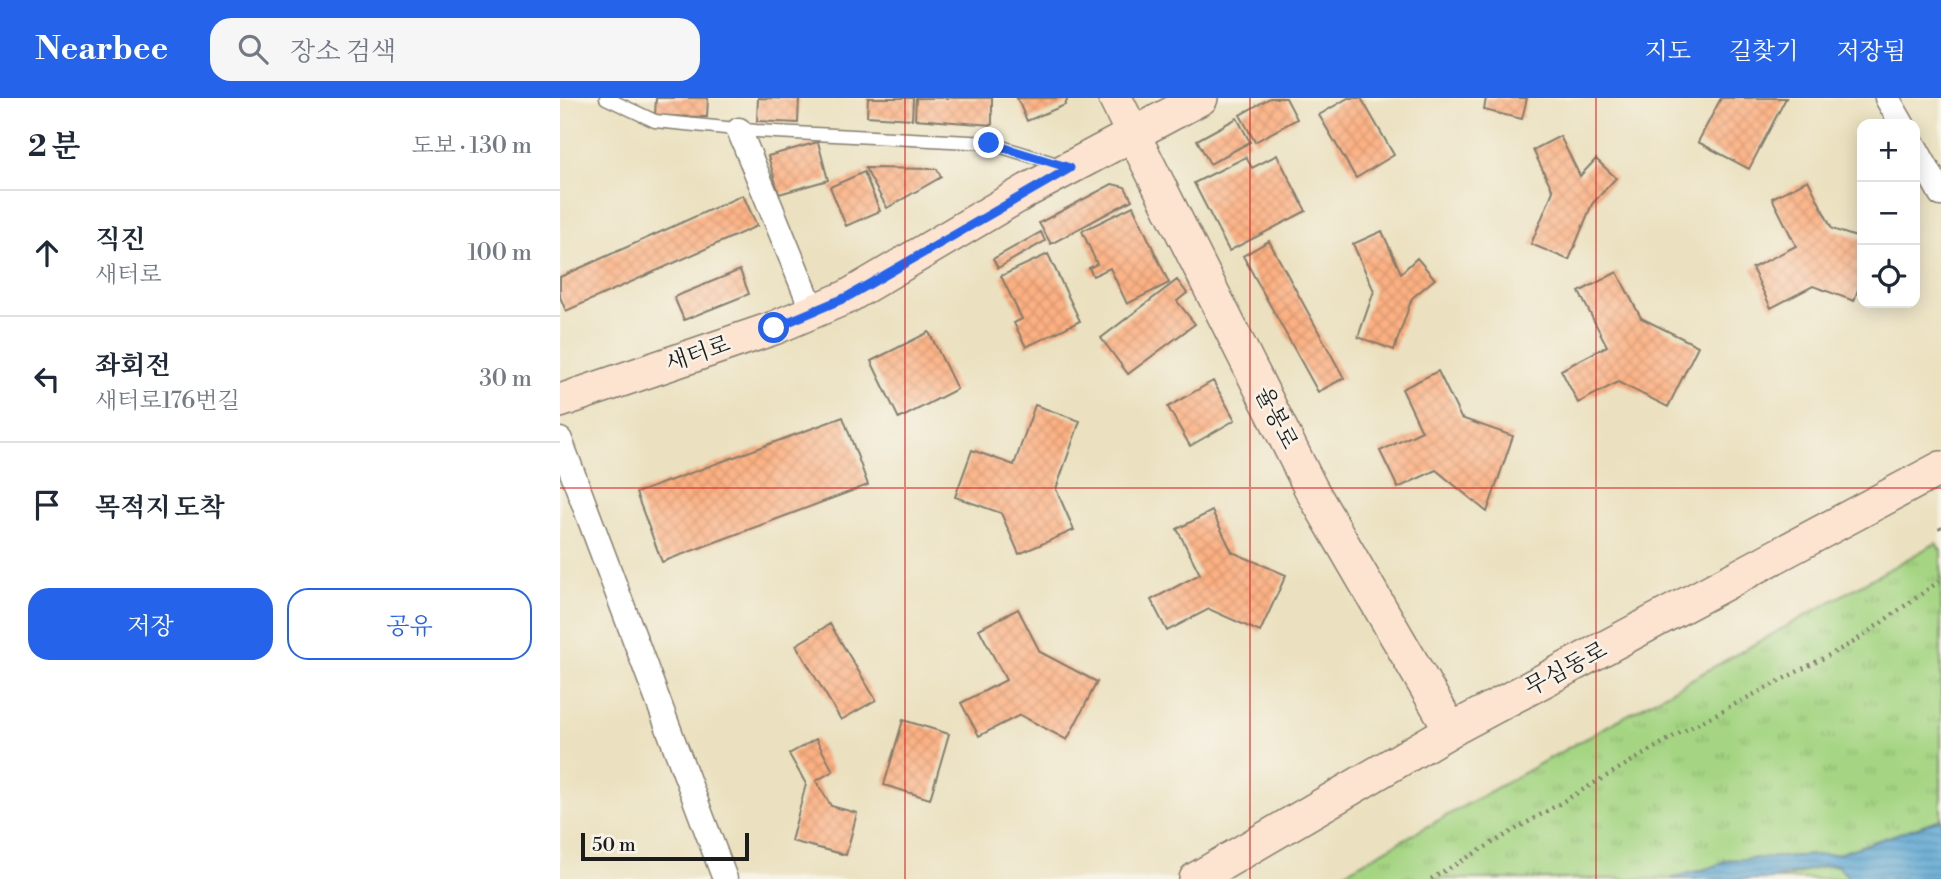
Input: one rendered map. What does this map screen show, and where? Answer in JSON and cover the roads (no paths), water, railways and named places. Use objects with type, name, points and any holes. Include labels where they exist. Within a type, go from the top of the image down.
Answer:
[{"type":"street","name":"율봉로","points":[[1115,98],[1311,489],[1451,730]]},
{"type":"street","name":"새터로","points":[[560,401],[813,311],[869,285],[1070,168],[1201,98]]},
{"type":"street","points":[[1168,116],[1211,98]]},
{"type":"street","points":[[1887,98],[1899,119]]},
{"type":"street","points":[[739,130],[813,311]]},
{"type":"street","points":[[1920,156],[1941,194]]},
{"type":"street","points":[[560,440],[725,879]]},
{"type":"street","name":"무심동로","points":[[1196,879],[1451,730],[1941,468]]},
{"type":"lane","points":[[606,98],[655,121],[739,130],[989,143],[1070,168]]},
{"type":"water","points":[[1941,819],[1941,879],[1850,879],[1837,865],[1769,879],[1671,879],[1726,860],[1838,854]]}]
